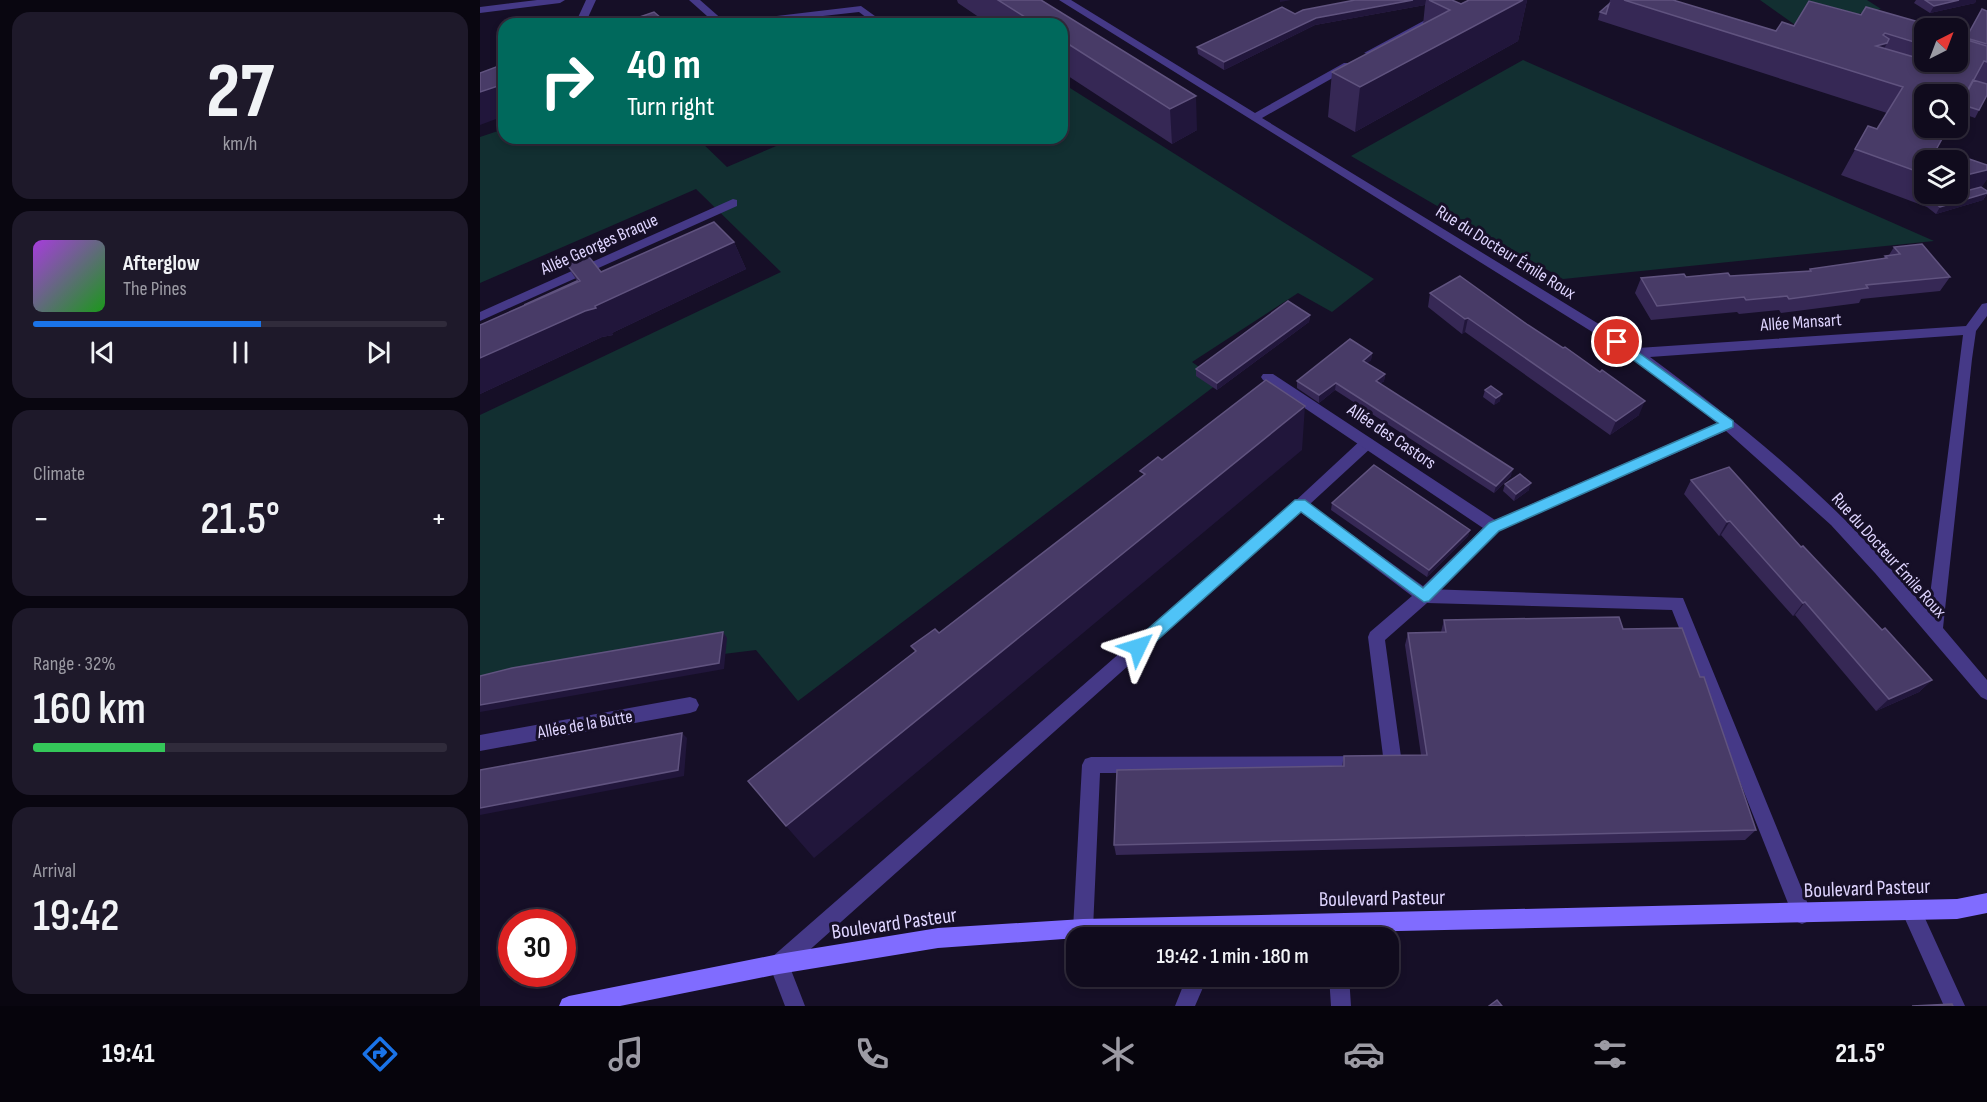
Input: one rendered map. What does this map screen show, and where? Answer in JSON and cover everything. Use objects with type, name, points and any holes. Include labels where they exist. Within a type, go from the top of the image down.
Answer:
[{"type":"main road","name":"Boulevard Pasteur","points":[[1399,929],[1957,909],[1987,903]]},
{"type":"main road","name":"Boulevard Pasteur","points":[[569,1006],[779,964],[938,938],[1066,930]]},
{"type":"street","points":[[480,10],[560,0]]},
{"type":"street","points":[[583,18],[591,0]]},
{"type":"street","points":[[694,0],[715,18]]},
{"type":"street","name":"Rue du Docteur Émile Roux","points":[[1064,0],[1635,353],[1728,424],[1821,507],[1870,556],[1987,692]]},
{"type":"street","points":[[774,18],[861,9],[873,18]]},
{"type":"street","points":[[1254,118],[1448,11]]},
{"type":"street","name":"Allée Georges Braque","points":[[480,317],[733,203]]},
{"type":"street","points":[[1934,632],[1947,531],[1956,423],[1970,330],[1987,308]]},
{"type":"street","name":"Allée Mansart","points":[[1635,353],[1970,330]]},
{"type":"street","name":"Allée des Castors","points":[[1268,377],[1494,527]]},
{"type":"street","points":[[1083,927],[1091,765],[1393,764],[1376,638],[1424,596],[1494,527],[1728,424]]},
{"type":"street","name":"Boulevard Pasteur","points":[[779,964],[1367,443]]},
{"type":"street","points":[[1300,504],[1424,596],[1677,603],[1802,914]]},
{"type":"street","name":"Allée de la Butte","points":[[480,742],[690,705]]},
{"type":"street","points":[[1911,910],[1955,1006]]},
{"type":"street","points":[[779,964],[795,1006]]},
{"type":"street","points":[[1185,1006],[1193,987]]},
{"type":"street","points":[[1340,987],[1341,1006]]},
{"type":"green space","points":[[1760,0],[1867,0],[1881,9],[1798,27]]},
{"type":"green space","points":[[1523,60],[1934,241],[1563,279],[1351,156]]},
{"type":"green space","points":[[1068,87],[1374,279],[1332,312],[1298,293],[1192,362],[1220,382],[798,701],[756,650],[480,684],[480,415],[781,272],[696,189],[480,283],[480,137],[498,131],[498,144],[703,144],[727,167],[781,144],[1068,144]]},
{"type":"building","points":[[998,0],[1041,0],[1196,96],[1170,109],[1068,44],[1068,18],[1026,18]]},
{"type":"building","points":[[1355,0],[1413,0],[1316,18],[1224,62],[1197,47],[1282,7],[1295,14],[1303,10]]},
{"type":"building","points":[[1429,0],[1452,0],[1461,4],[1469,0],[1523,0],[1360,87],[1332,72],[1450,10]]},
{"type":"building","points":[[1624,0],[1673,0],[1776,31],[1782,22],[1794,26],[1809,1],[1861,15],[1866,7],[1914,21],[1914,42],[1885,33],[1883,35],[1889,39],[1887,43],[1876,46],[1914,57],[1914,72],[1968,72],[1968,40],[1987,46],[1987,62],[1984,61],[1968,91],[1968,84],[1914,84],[1914,138],[1942,138],[1937,148],[1943,150],[1914,150],[1914,170],[1855,149],[1868,126],[1877,129],[1903,87]]},
{"type":"building","points":[[1925,0],[1959,0],[1934,6]]},
{"type":"building","points":[[1609,4],[1606,14],[1600,12]]},
{"type":"building","points":[[1982,9],[1987,11],[1987,44],[1968,39]]},
{"type":"building","points":[[654,12],[661,18],[636,18]]},
{"type":"building","points":[[498,66],[498,86],[480,92],[480,73]]},
{"type":"building","points":[[1973,80],[1987,84],[1987,95],[1979,110],[1968,107],[1968,89]]},
{"type":"building","points":[[1968,159],[1987,165],[1987,170],[1968,175]]},
{"type":"building","points":[[1981,187],[1987,193],[1968,199],[1968,190]]},
{"type":"building","points":[[714,222],[734,242],[595,306],[596,308],[480,358],[480,325],[580,281],[565,262],[586,253],[601,272]]},
{"type":"building","points":[[1922,244],[1950,277],[1866,285],[1868,288],[1789,299],[1787,296],[1746,300],[1744,297],[1657,306],[1641,278],[1684,274],[1686,277],[1728,273],[1730,276],[1811,271],[1810,269],[1887,258],[1885,256],[1900,254],[1894,247]]},
{"type":"building","points":[[1460,276],[1528,325],[1563,348],[1565,347],[1600,372],[1602,370],[1645,401],[1616,421],[1430,293]]},
{"type":"building","points":[[577,281],[577,282],[524,305]]},
{"type":"building","points":[[1288,301],[1310,315],[1217,383],[1196,369]]},
{"type":"building","points":[[1350,339],[1372,353],[1363,361],[1385,374],[1376,381],[1513,469],[1496,486],[1336,383],[1319,395],[1297,381]]},
{"type":"building","points":[[1266,380],[1305,406],[786,826],[748,781],[916,651],[911,646],[935,629],[939,633],[1145,474],[1140,471],[1158,457],[1162,460]]},
{"type":"building","points":[[1491,386],[1502,394],[1496,398],[1485,390]]},
{"type":"building","points":[[1374,465],[1470,530],[1429,570],[1332,503]]},
{"type":"building","points":[[1729,467],[1801,547],[1803,546],[1882,630],[1885,628],[1932,680],[1889,699],[1805,602],[1803,603],[1730,521],[1727,522],[1691,480]]},
{"type":"building","points":[[1520,474],[1531,483],[1516,494],[1505,484]]},
{"type":"building","points":[[1619,617],[1623,629],[1682,628],[1700,677],[1704,677],[1756,830],[1114,845],[1117,770],[1344,766],[1344,756],[1427,755],[1408,633],[1446,632],[1444,620]]},
{"type":"building","points":[[723,632],[719,663],[480,705],[480,676],[512,668]]},
{"type":"building","points":[[682,733],[678,770],[480,808],[480,770]]},
{"type":"building","points":[[1497,1000],[1502,1006],[1489,1006]]},
{"type":"building","points":[[1952,1004],[1953,1006],[1912,1006]]},
{"type":"route","points":[[1138,647],[1300,504],[1424,596],[1494,527],[1728,424],[1692,395],[1617,342]]}]
